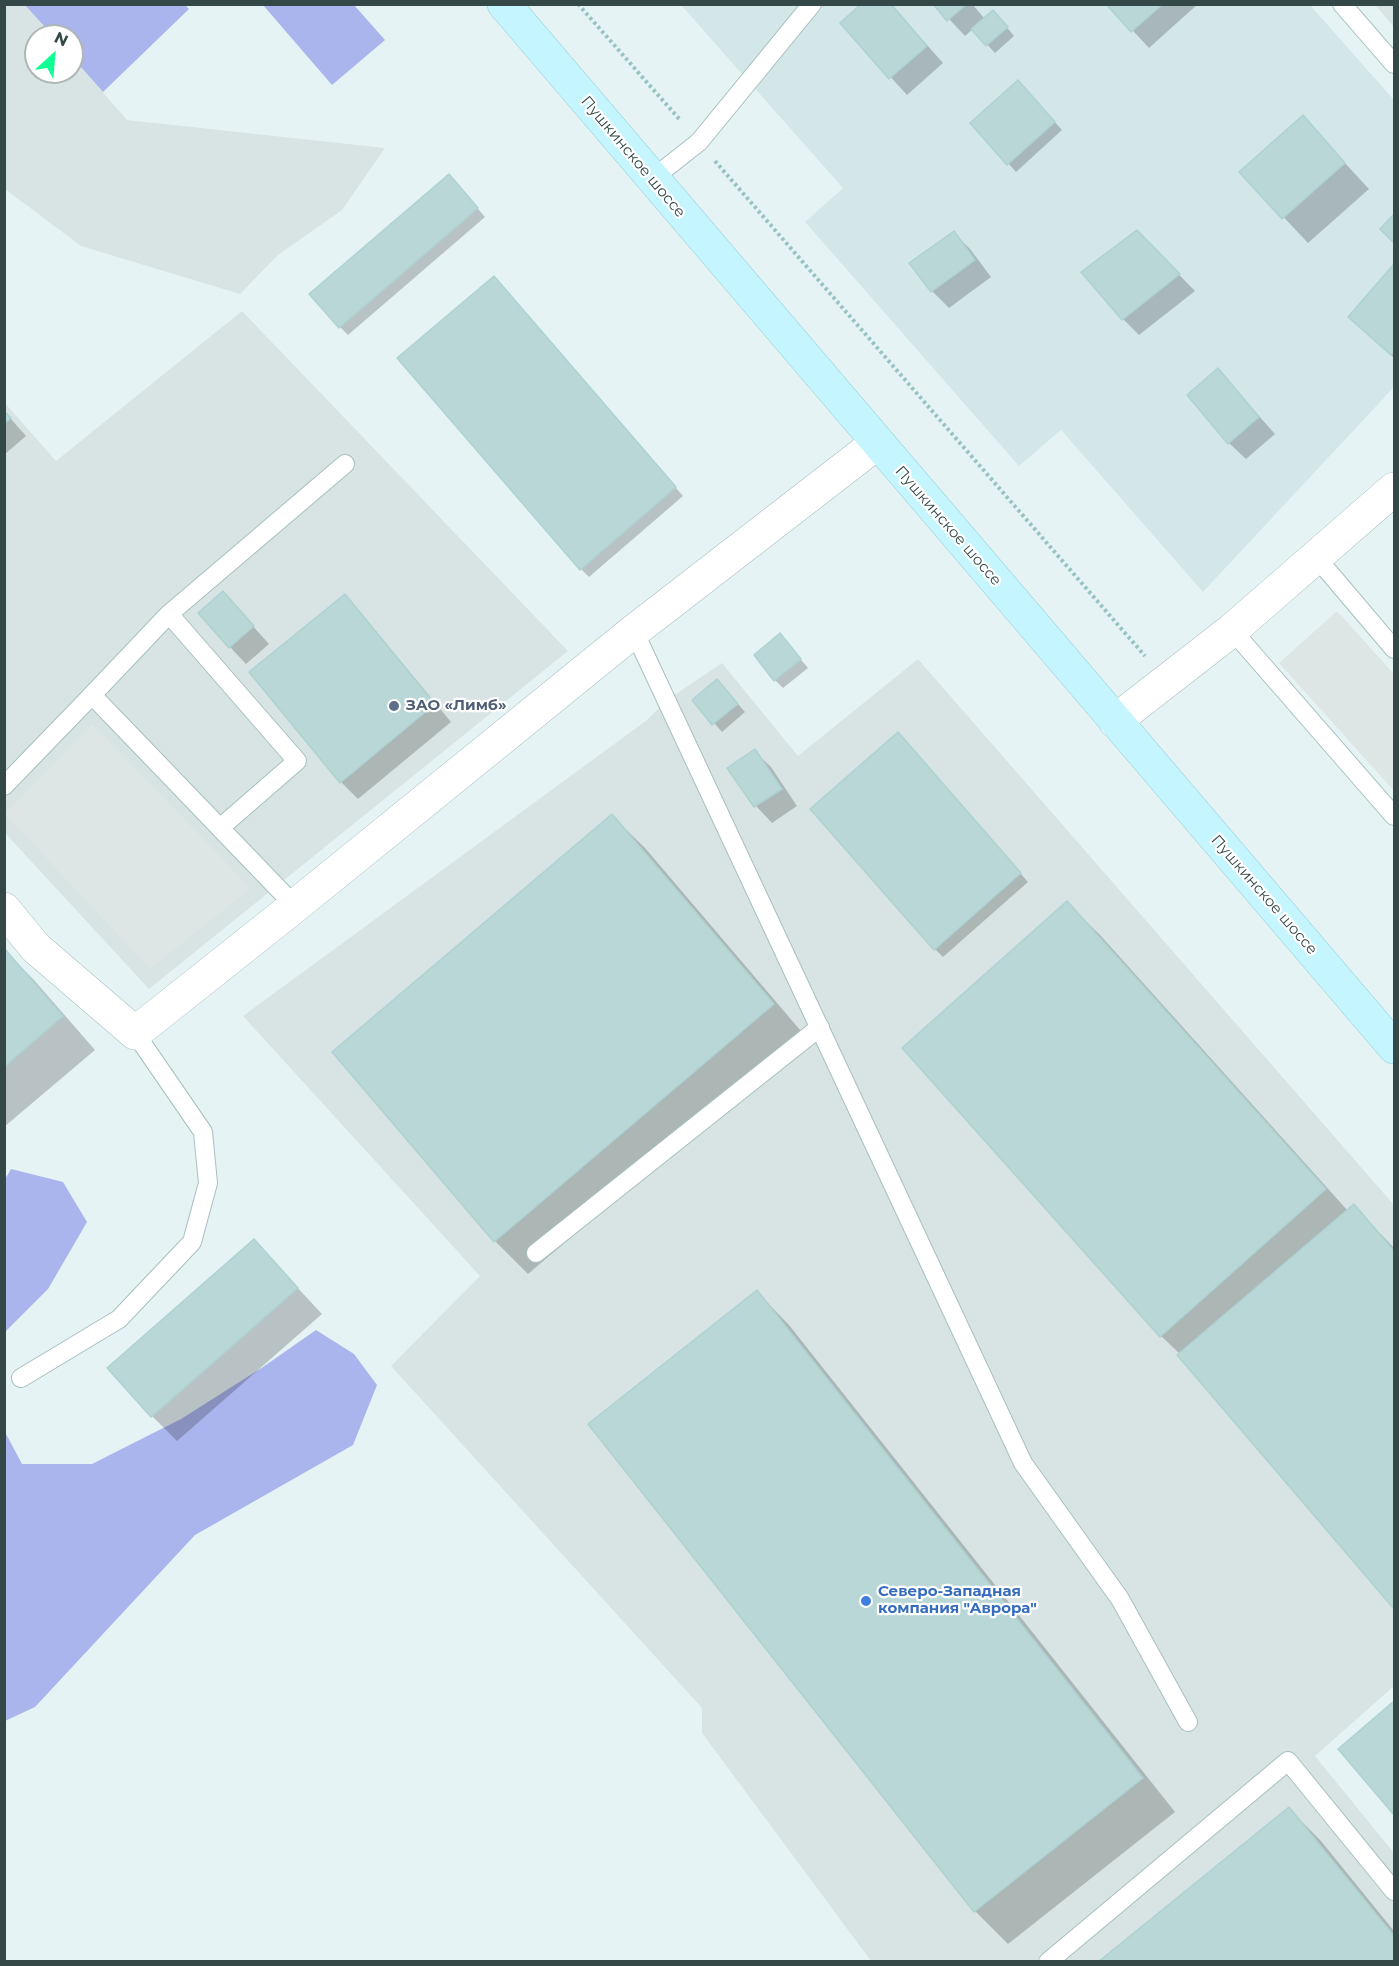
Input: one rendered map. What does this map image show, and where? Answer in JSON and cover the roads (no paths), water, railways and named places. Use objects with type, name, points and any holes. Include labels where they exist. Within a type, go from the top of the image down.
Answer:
[{"type":"main road","name":"Пушкинское шоссе","points":[[504,4],[1395,1047]]},
{"type":"street","points":[[4,909],[36,948],[135,1033],[634,631],[877,443]]},
{"type":"street","points":[[1115,721],[1232,630],[1395,489]]},
{"type":"lane","points":[[652,179],[699,142],[812,4]]},
{"type":"lane","points":[[1342,4],[1395,64]]},
{"type":"lane","points":[[4,786],[170,614],[345,464]]},
{"type":"lane","points":[[1316,557],[1395,649]]},
{"type":"lane","points":[[170,614],[297,761],[221,827]]},
{"type":"lane","points":[[1232,630],[1395,816]]},
{"type":"lane","points":[[634,631],[1023,1463],[1120,1599],[1188,1722]]},
{"type":"lane","points":[[92,695],[295,906]]},
{"type":"lane","points":[[536,1253],[820,1027]]},
{"type":"lane","points":[[21,1378],[119,1319],[192,1242],[208,1183],[203,1132],[135,1033]]},
{"type":"lane","points":[[1048,1962],[1288,1761],[1395,1891]]},
{"type":"place","name":"ЗАО «Лимб»","points":[[394,706]]},
{"type":"place","name":"Северо-Западная компания \"Аврора\"","points":[[866,1601]]}]
